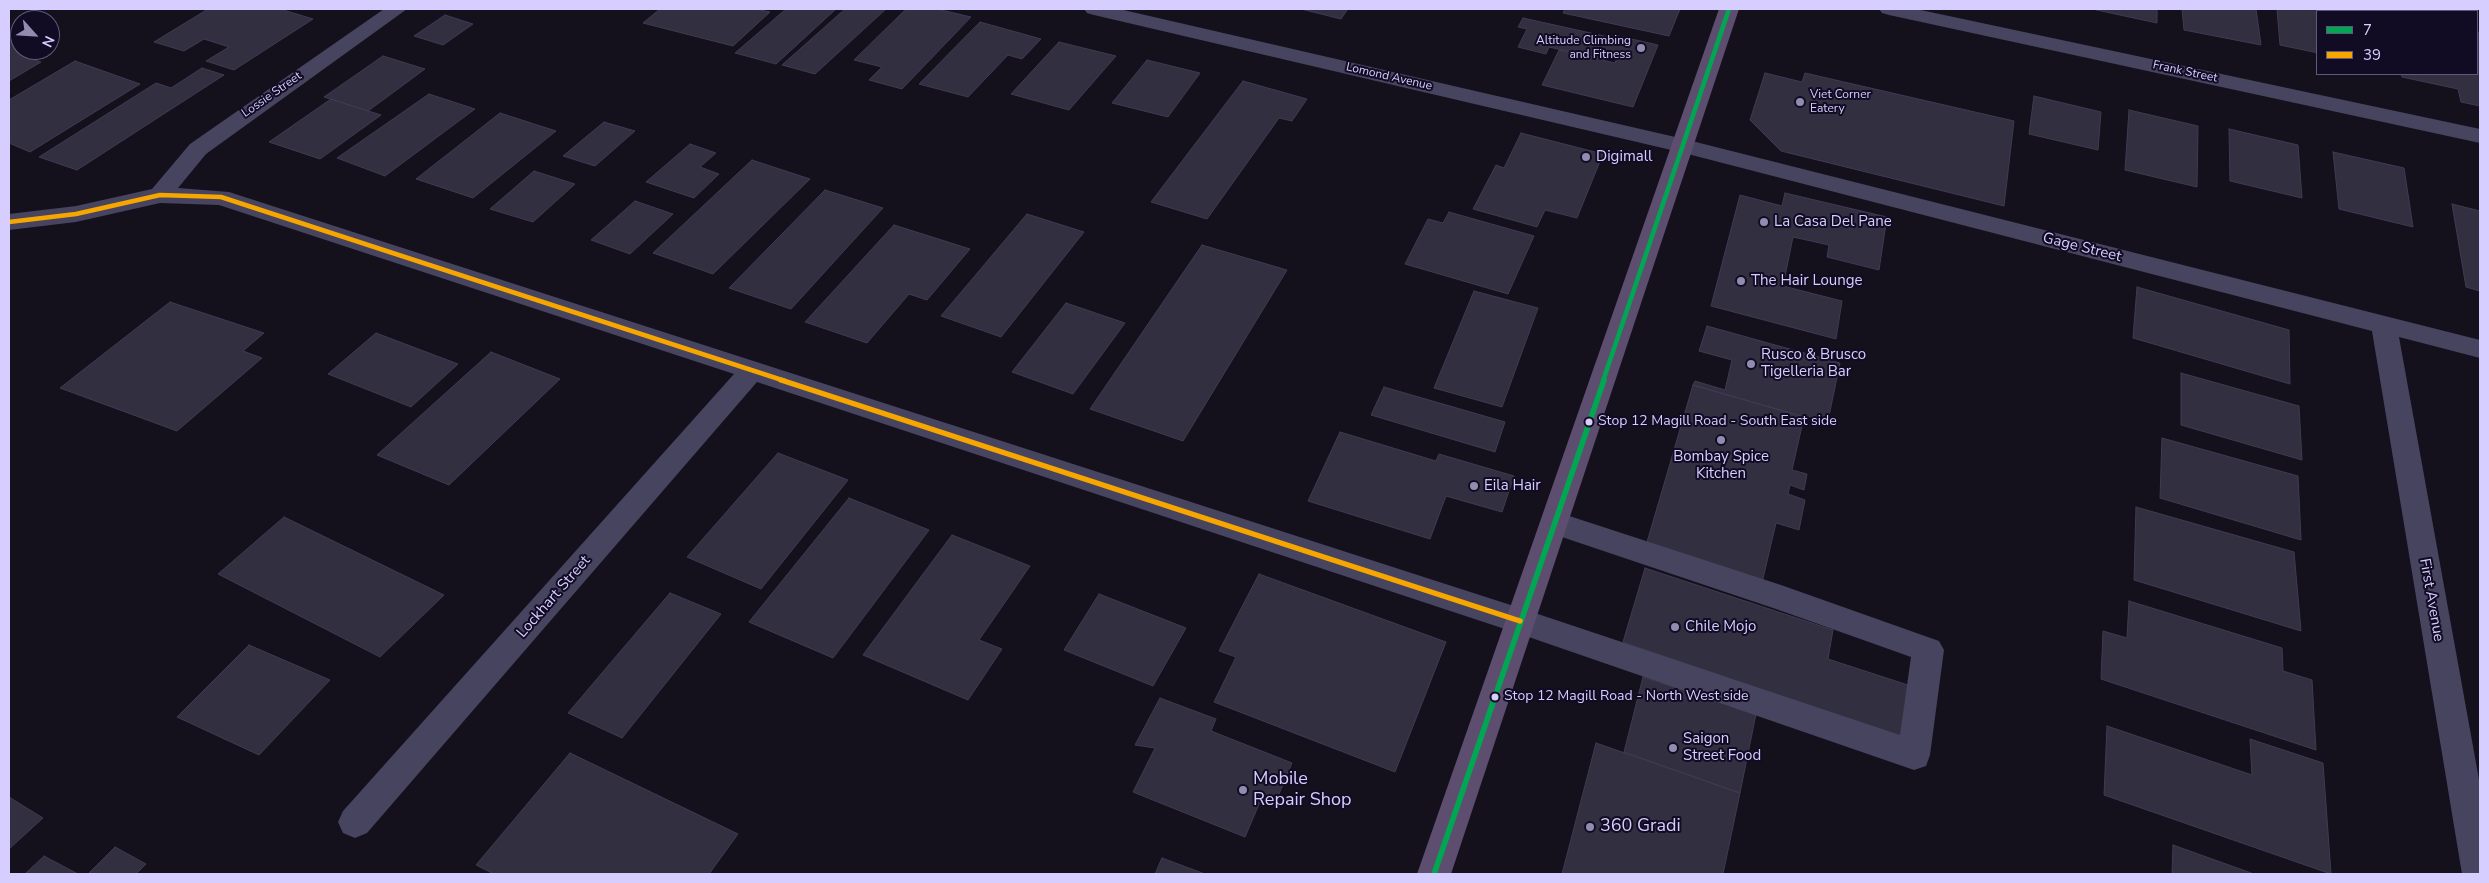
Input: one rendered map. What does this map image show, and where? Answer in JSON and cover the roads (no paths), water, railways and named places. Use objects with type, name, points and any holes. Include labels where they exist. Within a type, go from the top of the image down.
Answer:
[{"type":"main road","points":[[1434,874],[1684,146],[1729,9]]},
{"type":"street","name":"Lossie Street","points":[[160,195],[198,149],[397,9]]},
{"type":"street","name":"Lomond Avenue","points":[[1094,9],[1684,146]]},
{"type":"street","name":"Frank Street","points":[[1889,9],[2480,136]]},
{"type":"street","name":"Gage Street","points":[[1684,146],[2480,349]]},
{"type":"street","points":[[9,222],[76,214],[160,195],[221,197],[1520,621],[1914,755],[1928,650],[1781,598],[1554,523]]},
{"type":"street","name":"First Avenue","points":[[2384,326],[2479,874]]},
{"type":"street","name":"Lockhart Street","points":[[355,822],[752,371]]},
{"type":"place","name":"Altitude Climbing and Fitness","points":[[1641,48]]},
{"type":"place","name":"Viet Corner Eatery","points":[[1800,102]]},
{"type":"place","name":"Digimall","points":[[1586,157]]},
{"type":"place","name":"La Casa Del Pane","points":[[1764,222]]},
{"type":"place","name":"The Hair Lounge","points":[[1741,281]]},
{"type":"place","name":"Rusco & Brusco Tigelleria Bar","points":[[1751,364]]},
{"type":"place","name":"Stop 12 Magill Road - South East side","points":[[1589,422]]},
{"type":"place","name":"Bombay Spice Kitchen","points":[[1721,440]]},
{"type":"place","name":"Eila Hair","points":[[1474,486]]},
{"type":"place","name":"Chile Mojo","points":[[1675,627]]},
{"type":"place","name":"Stop 12 Magill Road - North West side","points":[[1495,697]]},
{"type":"place","name":"Saigon Street Food","points":[[1673,748]]},
{"type":"place","name":"Mobile Repair Shop","points":[[1243,790]]},
{"type":"place","name":"360 Gradi","points":[[1590,827]]}]
